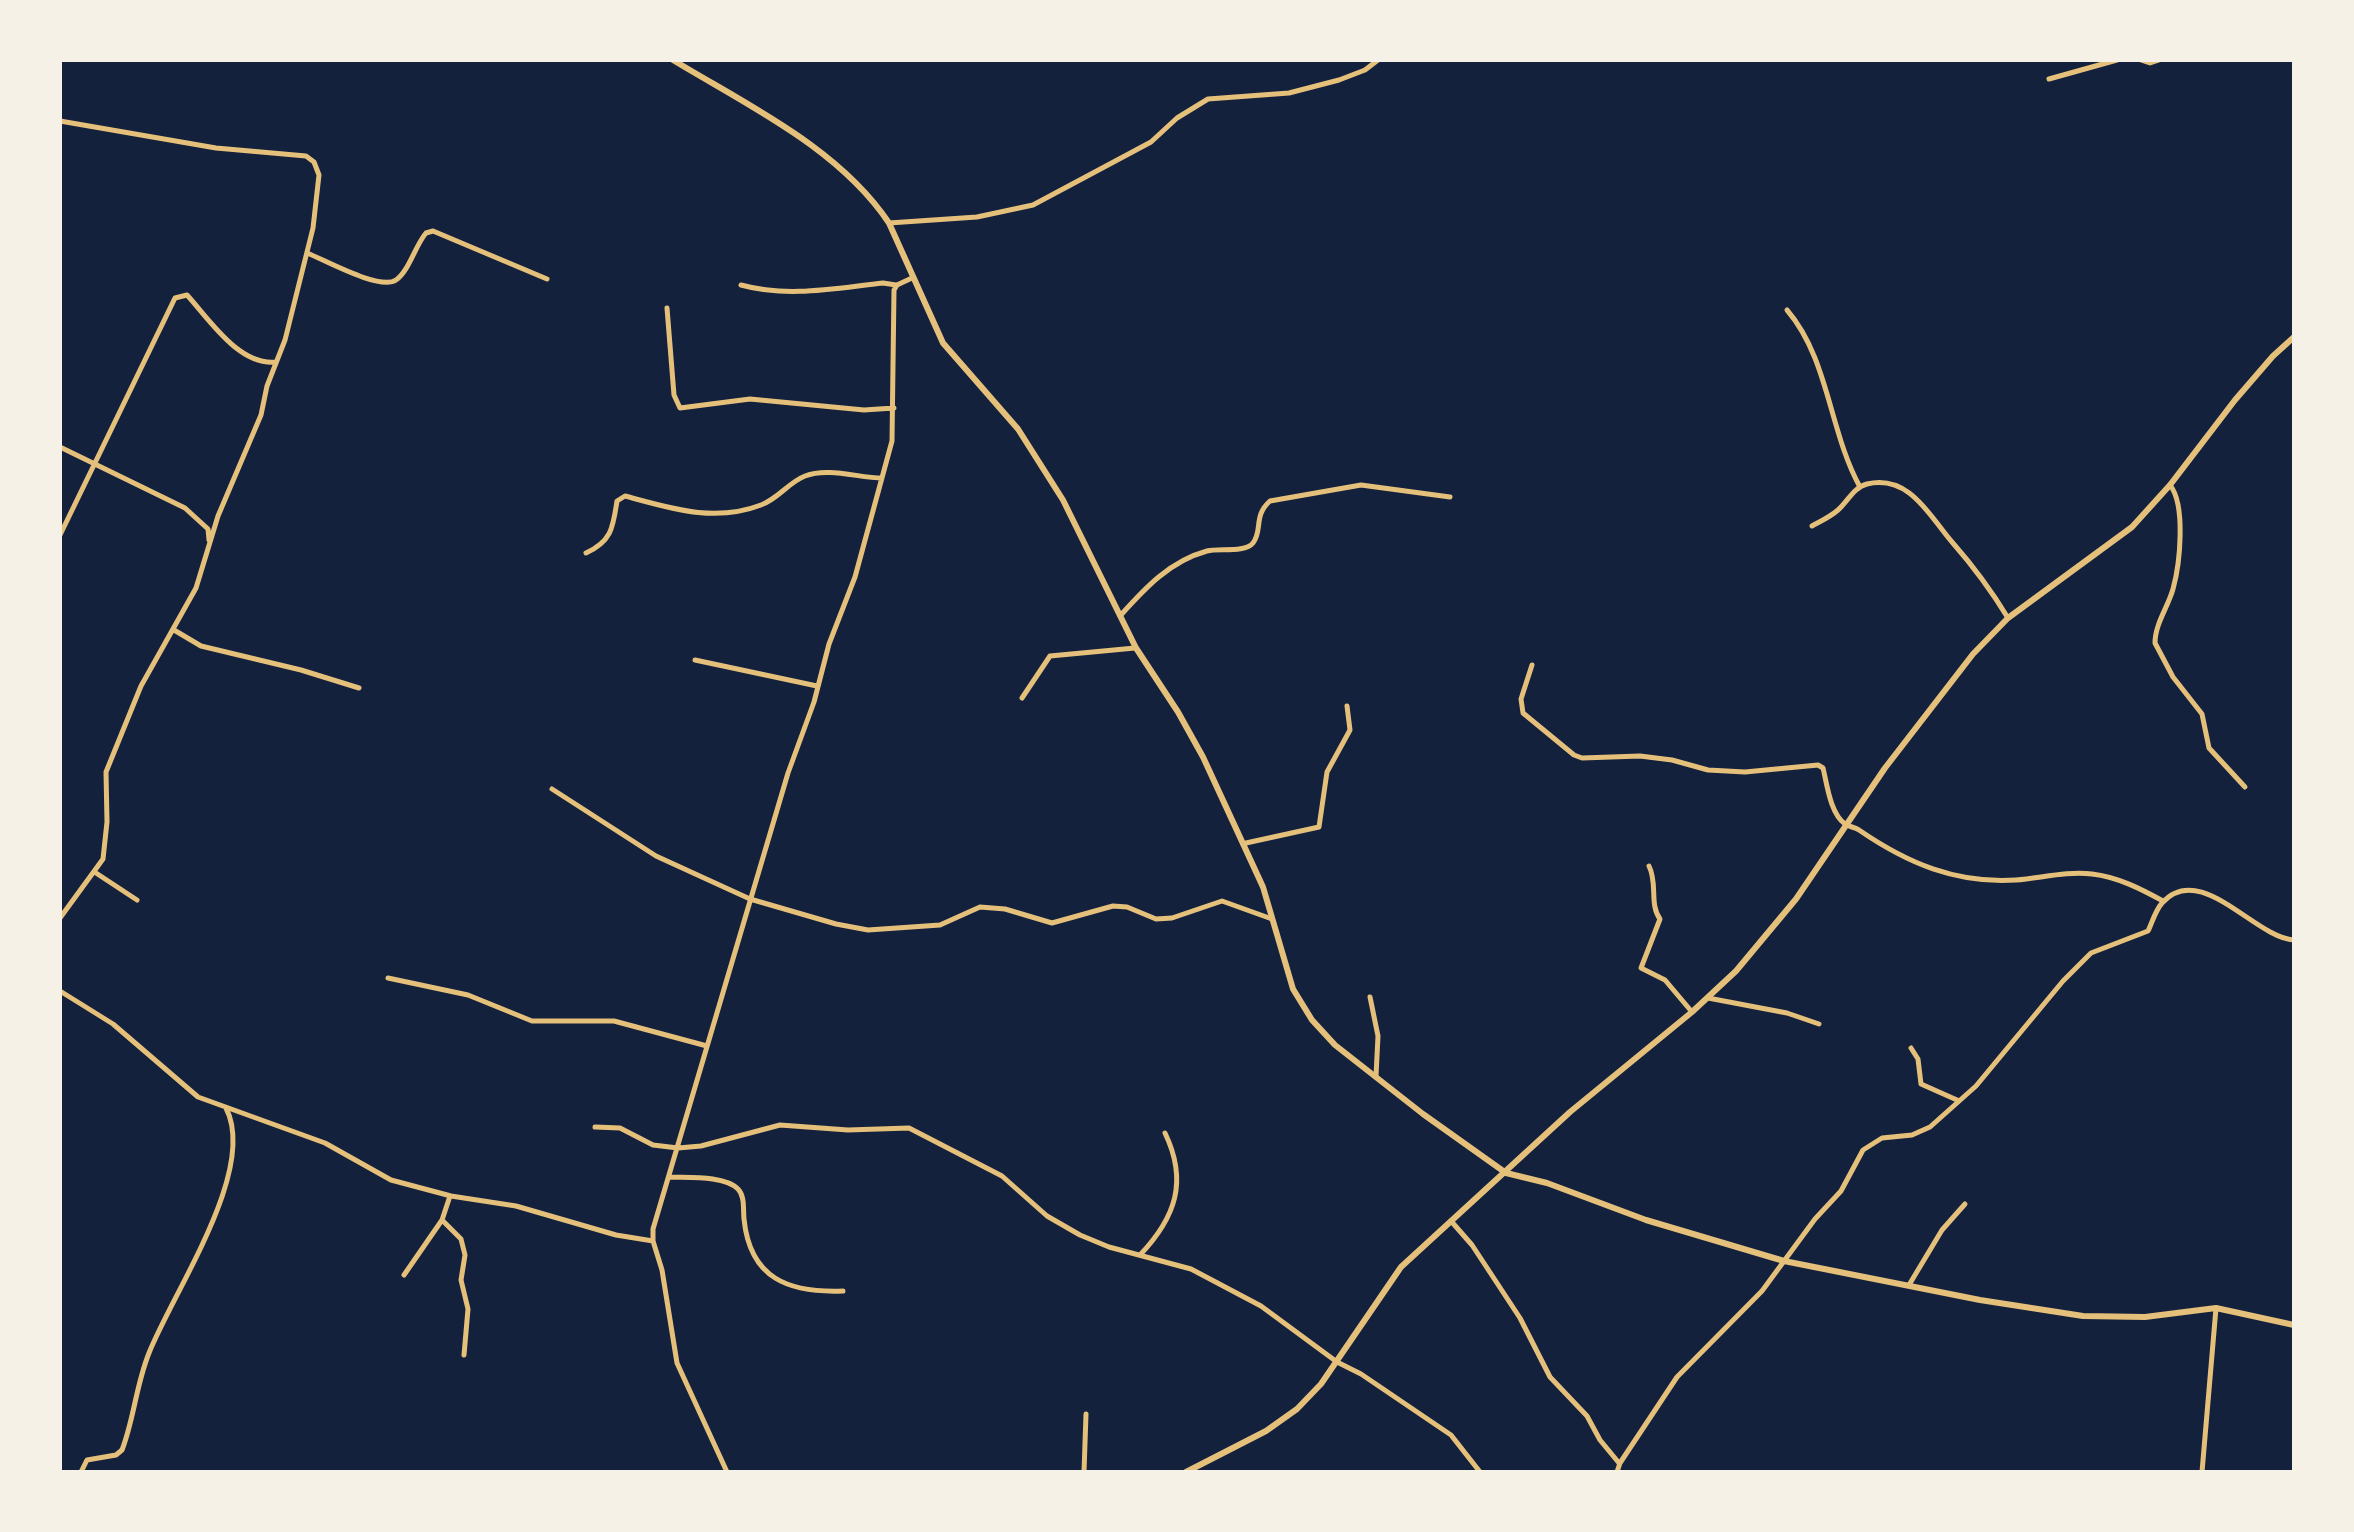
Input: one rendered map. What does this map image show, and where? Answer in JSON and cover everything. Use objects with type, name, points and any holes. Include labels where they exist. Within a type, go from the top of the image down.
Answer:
[{"type":"street","points":[[673,60],[804,140],[867,196],[889,222],[943,344],[1018,429],[1056,491],[1136,648],[1178,712],[1246,843],[1274,920],[1293,989],[1312,1020],[1336,1045],[1506,1173],[1784,1261],[2083,1316],[2146,1317],[2216,1308],[2294,1325]]},
{"type":"street","points":[[889,222],[977,217],[1033,206],[1150,142],[1177,118],[1208,99],[1302,90],[1365,70],[1378,60]]},
{"type":"street","points":[[2049,79],[2117,60]]},
{"type":"street","points":[[2140,60],[2158,60]]},
{"type":"street","points":[[60,121],[216,148],[306,156],[314,162],[319,175],[307,253],[261,416],[218,516],[196,588],[129,709],[106,772],[106,846],[96,872],[60,918]]},
{"type":"street","points":[[307,253],[376,282],[390,284],[399,279],[426,234],[433,231],[548,279]]},
{"type":"street","points":[[741,286],[788,292],[883,282],[897,285],[912,278]]},
{"type":"street","points":[[727,1472],[677,1363],[653,1228],[828,644],[855,578],[883,478],[892,440],[893,301],[897,285]]},
{"type":"street","points":[[60,535],[175,298],[180,295],[190,299],[220,332],[255,359],[277,362]]},
{"type":"street","points":[[667,308],[674,396],[680,408],[750,399],[864,410],[894,408]]},
{"type":"street","points":[[1787,310],[1804,330],[1843,450],[1860,487]]},
{"type":"street","points":[[1186,1472],[1266,1431],[1297,1409],[1337,1362],[1401,1267],[1570,1112],[1736,972],[1796,899],[1948,686],[2008,618],[2132,527],[2170,485],[2235,400],[2294,337]]},
{"type":"street","points":[[60,447],[199,518],[208,529],[210,544]]},
{"type":"street","points":[[586,553],[610,537],[617,501],[625,496],[657,507],[708,514],[762,505],[804,476],[816,473],[883,478]]},
{"type":"street","points":[[1812,526],[1838,510],[1860,487],[1889,484],[1922,502],[1984,578],[2008,618]]},
{"type":"street","points":[[1120,616],[1152,580],[1167,570],[1207,551],[1249,547],[1254,542],[1259,515],[1270,502],[1360,485],[1450,497]]},
{"type":"street","points":[[2170,485],[2178,495],[2180,508],[2177,569],[2155,643],[2173,677],[2202,714],[2209,748],[2245,787]]},
{"type":"street","points":[[174,630],[201,646],[359,688]]},
{"type":"street","points":[[1022,698],[1043,663],[1056,653],[1136,648]]},
{"type":"street","points":[[695,660],[817,686]]},
{"type":"street","points":[[1532,665],[1521,699],[1523,713],[1582,758],[1658,758],[1696,768],[1745,772],[1818,765],[1823,768],[1832,802],[1846,824],[1885,849],[1936,871],[2014,880],[2092,874],[2134,885],[2163,900]]},
{"type":"street","points":[[1246,843],[1319,827],[1327,772],[1350,730],[1348,706]]},
{"type":"street","points":[[552,788],[656,856],[750,899],[806,917],[868,930],[940,925],[980,907],[1006,909],[1052,923],[1114,906],[1126,906],[1156,919],[1172,918],[1222,900],[1274,920]]},
{"type":"street","points":[[1649,866],[1656,886],[1654,912],[1660,919],[1641,968],[1665,980],[1692,1012]]},
{"type":"street","points":[[96,872],[137,900]]},
{"type":"street","points":[[1617,1472],[1677,1378],[1762,1291],[1840,1190],[1863,1150],[1872,1141],[1922,1132],[1976,1086],[2091,953],[2148,932],[2163,900],[2182,892],[2223,900],[2270,933],[2294,940]]},
{"type":"street","points":[[388,978],[468,995],[532,1021],[614,1022],[707,1046]]},
{"type":"street","points":[[60,991],[113,1024],[198,1096],[325,1144],[391,1180],[450,1196],[516,1206],[653,1242]]},
{"type":"street","points":[[1370,997],[1378,1036],[1376,1076]]},
{"type":"street","points":[[1708,998],[1786,1013],[1818,1024]]},
{"type":"street","points":[[1912,1048],[1918,1059],[1921,1084],[1958,1100]]},
{"type":"street","points":[[81,1472],[87,1460],[116,1455],[122,1450],[136,1388],[151,1348],[215,1216],[227,1182],[235,1138],[226,1108]]},
{"type":"street","points":[[595,1128],[620,1128],[653,1145],[678,1148],[701,1146],[780,1125],[848,1130],[910,1128],[1002,1176],[1062,1225],[1109,1247],[1190,1268],[1250,1300],[1451,1435],[1480,1472]]},
{"type":"street","points":[[1140,1254],[1159,1235],[1174,1205],[1175,1154],[1164,1132]]},
{"type":"street","points":[[669,1177],[719,1182],[738,1189],[748,1241],[762,1268],[801,1290],[843,1291]]},
{"type":"street","points":[[404,1275],[442,1220],[450,1196]]},
{"type":"street","points":[[1910,1285],[1942,1230],[1964,1204]]},
{"type":"street","points":[[442,1220],[461,1239],[465,1255],[462,1280],[468,1309],[464,1355]]},
{"type":"street","points":[[1451,1221],[1511,1304],[1550,1377],[1587,1416],[1600,1440],[1620,1463]]},
{"type":"street","points":[[2202,1472],[2216,1308]]},
{"type":"street","points":[[1084,1472],[1086,1414]]}]
